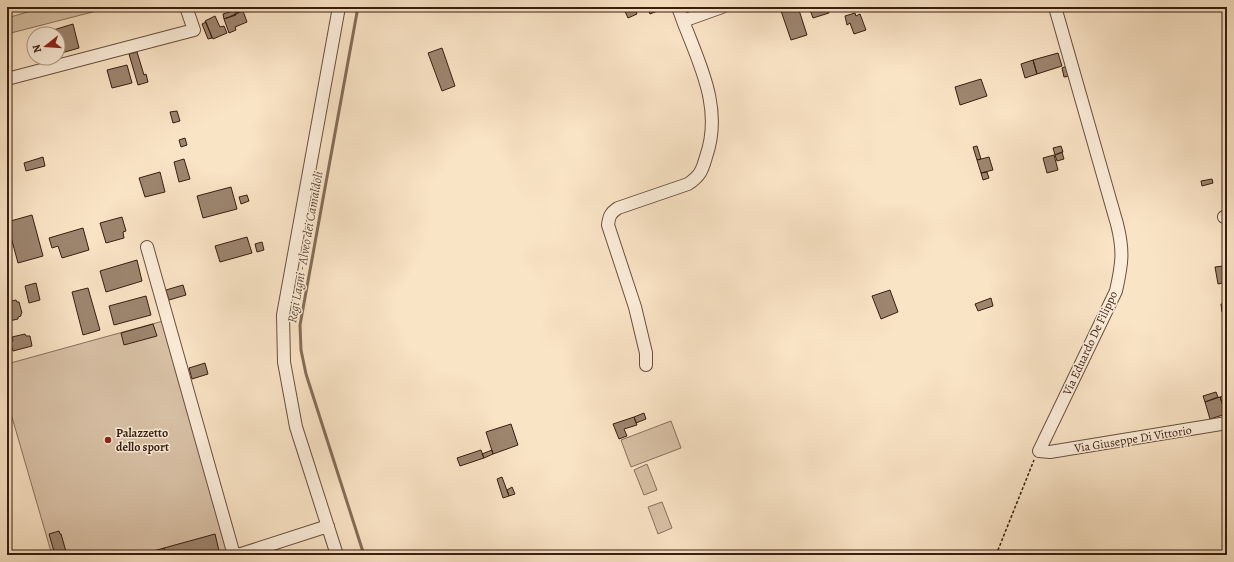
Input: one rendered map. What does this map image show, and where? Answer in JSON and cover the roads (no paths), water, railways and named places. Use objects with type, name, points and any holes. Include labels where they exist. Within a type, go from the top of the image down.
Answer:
[{"type":"street","points":[[7,79],[194,30],[186,7]]},
{"type":"street","points":[[337,555],[296,427],[284,362],[283,315],[339,7]]},
{"type":"street","points":[[646,364],[646,353],[636,307],[608,225],[608,218],[611,213],[618,208],[688,184],[696,179],[702,172],[709,148],[712,128],[712,110],[702,71],[678,7]]},
{"type":"street","points":[[683,21],[722,7]]},
{"type":"street","name":"Via Eduardo De Filippo","points":[[1039,451],[1116,291],[1121,266],[1122,242],[1054,7]]},
{"type":"street","points":[[147,247],[234,555]]},
{"type":"street","name":"Via Giuseppe Di Vittorio","points":[[1039,451],[1050,452],[1227,423]]},
{"type":"street","points":[[238,555],[328,526]]},
{"type":"waterway","name":"Regi Lagni - Alveo dei Camaldoli","points":[[358,7],[300,325],[301,350],[306,374],[364,555]]},
{"type":"place","name":"Palazzetto dello sport","points":[[108,440]]}]
